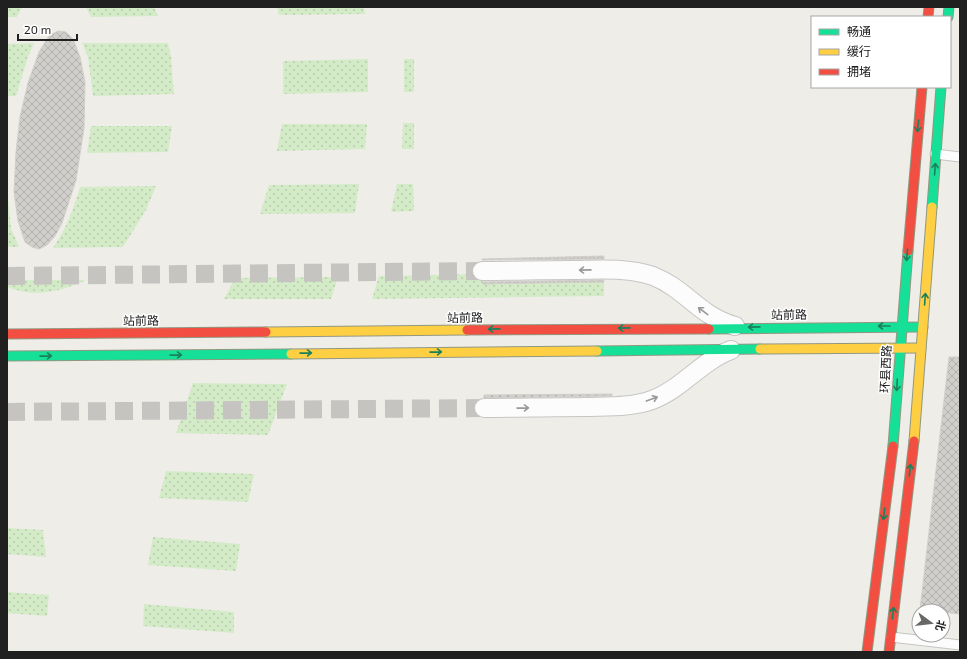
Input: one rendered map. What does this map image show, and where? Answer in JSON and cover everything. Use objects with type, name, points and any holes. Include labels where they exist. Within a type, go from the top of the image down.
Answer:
[{"type":"street","name":"环县西路","points":[[889,652],[880,636],[895,430],[899,348],[915,152],[922,88]]},
{"type":"street","name":"环县西路","points":[[867,652],[880,636],[915,430],[941,88]]},
{"type":"street","points":[[482,271],[633,271],[653,276],[671,285],[702,311],[720,322],[738,327]]},
{"type":"street","name":"站前路","points":[[7,334],[738,327],[923,327]]},
{"type":"street","points":[[7,356],[921,348]]},
{"type":"street","points":[[484,408],[611,406],[651,400],[670,392],[707,362],[720,354],[734,349]]},
{"type":"lane","points":[[915,152],[960,157]]},
{"type":"lane","points":[[880,636],[960,645]]},
{"type":"green space","points":[[7,7],[22,7],[17,17],[7,17]]},
{"type":"green space","points":[[86,7],[154,7],[158,16],[91,17]]},
{"type":"green space","points":[[277,7],[364,7],[365,14],[279,15]]},
{"type":"green space","points":[[34,43],[16,96],[7,96],[7,44]]},
{"type":"green space","points":[[82,43],[168,43],[171,57],[174,94],[93,96],[88,57]]},
{"type":"green space","points":[[368,59],[368,92],[283,94],[283,61]]},
{"type":"green space","points":[[404,59],[414,59],[414,92],[404,92]]},
{"type":"green space","points":[[403,123],[414,123],[414,149],[402,149]]},
{"type":"green space","points":[[282,124],[367,124],[365,149],[277,151]]},
{"type":"green space","points":[[91,126],[172,126],[168,152],[87,153]]},
{"type":"green space","points":[[359,184],[355,213],[260,214],[269,185]]},
{"type":"green space","points":[[397,184],[413,184],[414,211],[391,212]]},
{"type":"green space","points":[[156,186],[146,210],[123,247],[53,248],[69,219],[80,187]]},
{"type":"green space","points":[[7,189],[11,228],[19,247],[7,247]]},
{"type":"green space","points":[[482,274],[483,284],[604,282],[604,296],[372,299],[379,276]]},
{"type":"green space","points":[[338,277],[331,299],[224,299],[235,278]]},
{"type":"green space","points":[[7,280],[86,280],[67,288],[37,293],[7,287]]},
{"type":"green space","points":[[193,383],[287,384],[268,435],[176,433]]},
{"type":"green space","points":[[166,471],[254,474],[248,502],[159,498]]},
{"type":"green space","points":[[7,528],[43,530],[46,557],[7,554]]},
{"type":"green space","points":[[153,537],[240,544],[236,571],[148,565]]},
{"type":"green space","points":[[7,592],[49,595],[47,616],[7,613]]},
{"type":"green space","points":[[144,604],[234,612],[234,633],[143,626]]},
{"type":"building","points":[[58,31],[66,32],[73,39],[80,57],[85,82],[84,128],[76,180],[62,223],[55,236],[47,245],[39,249],[32,247],[25,242],[18,221],[14,192],[16,152],[20,117],[28,83],[39,52],[49,36]]},
{"type":"building","points":[[604,256],[604,259],[482,260],[482,259]]},
{"type":"building","points":[[604,280],[604,282],[483,284],[482,282]]},
{"type":"building","points":[[949,357],[960,357],[960,614],[951,613],[951,603],[921,603]]},
{"type":"building","points":[[612,394],[612,396],[484,398],[484,395]]},
{"type":"tunnel","points":[[7,276],[482,271]]},
{"type":"tunnel","points":[[7,412],[484,408]]},
{"type":"traffic: fast","points":[[948,16],[949,7]]},
{"type":"traffic: fast","points":[[932,207],[941,88]]},
{"type":"traffic: fast","points":[[893,446],[908,251]]},
{"type":"traffic: fast","points":[[709,329],[923,327]]},
{"type":"traffic: fast","points":[[597,351],[760,349]]},
{"type":"traffic: fast","points":[[7,356],[291,354]]},
{"type":"traffic: slow","points":[[914,441],[932,207]]},
{"type":"traffic: slow","points":[[266,332],[467,330]]},
{"type":"traffic: slow","points":[[760,349],[921,348]]},
{"type":"traffic: slow","points":[[291,354],[597,351]]},
{"type":"traffic: jam","points":[[928,16],[929,7]]},
{"type":"traffic: jam","points":[[908,251],[922,88]]},
{"type":"traffic: jam","points":[[467,330],[709,329]]},
{"type":"traffic: jam","points":[[7,334],[266,332]]},
{"type":"traffic: jam","points":[[889,652],[914,441]]},
{"type":"traffic: jam","points":[[867,652],[893,446]]}]
